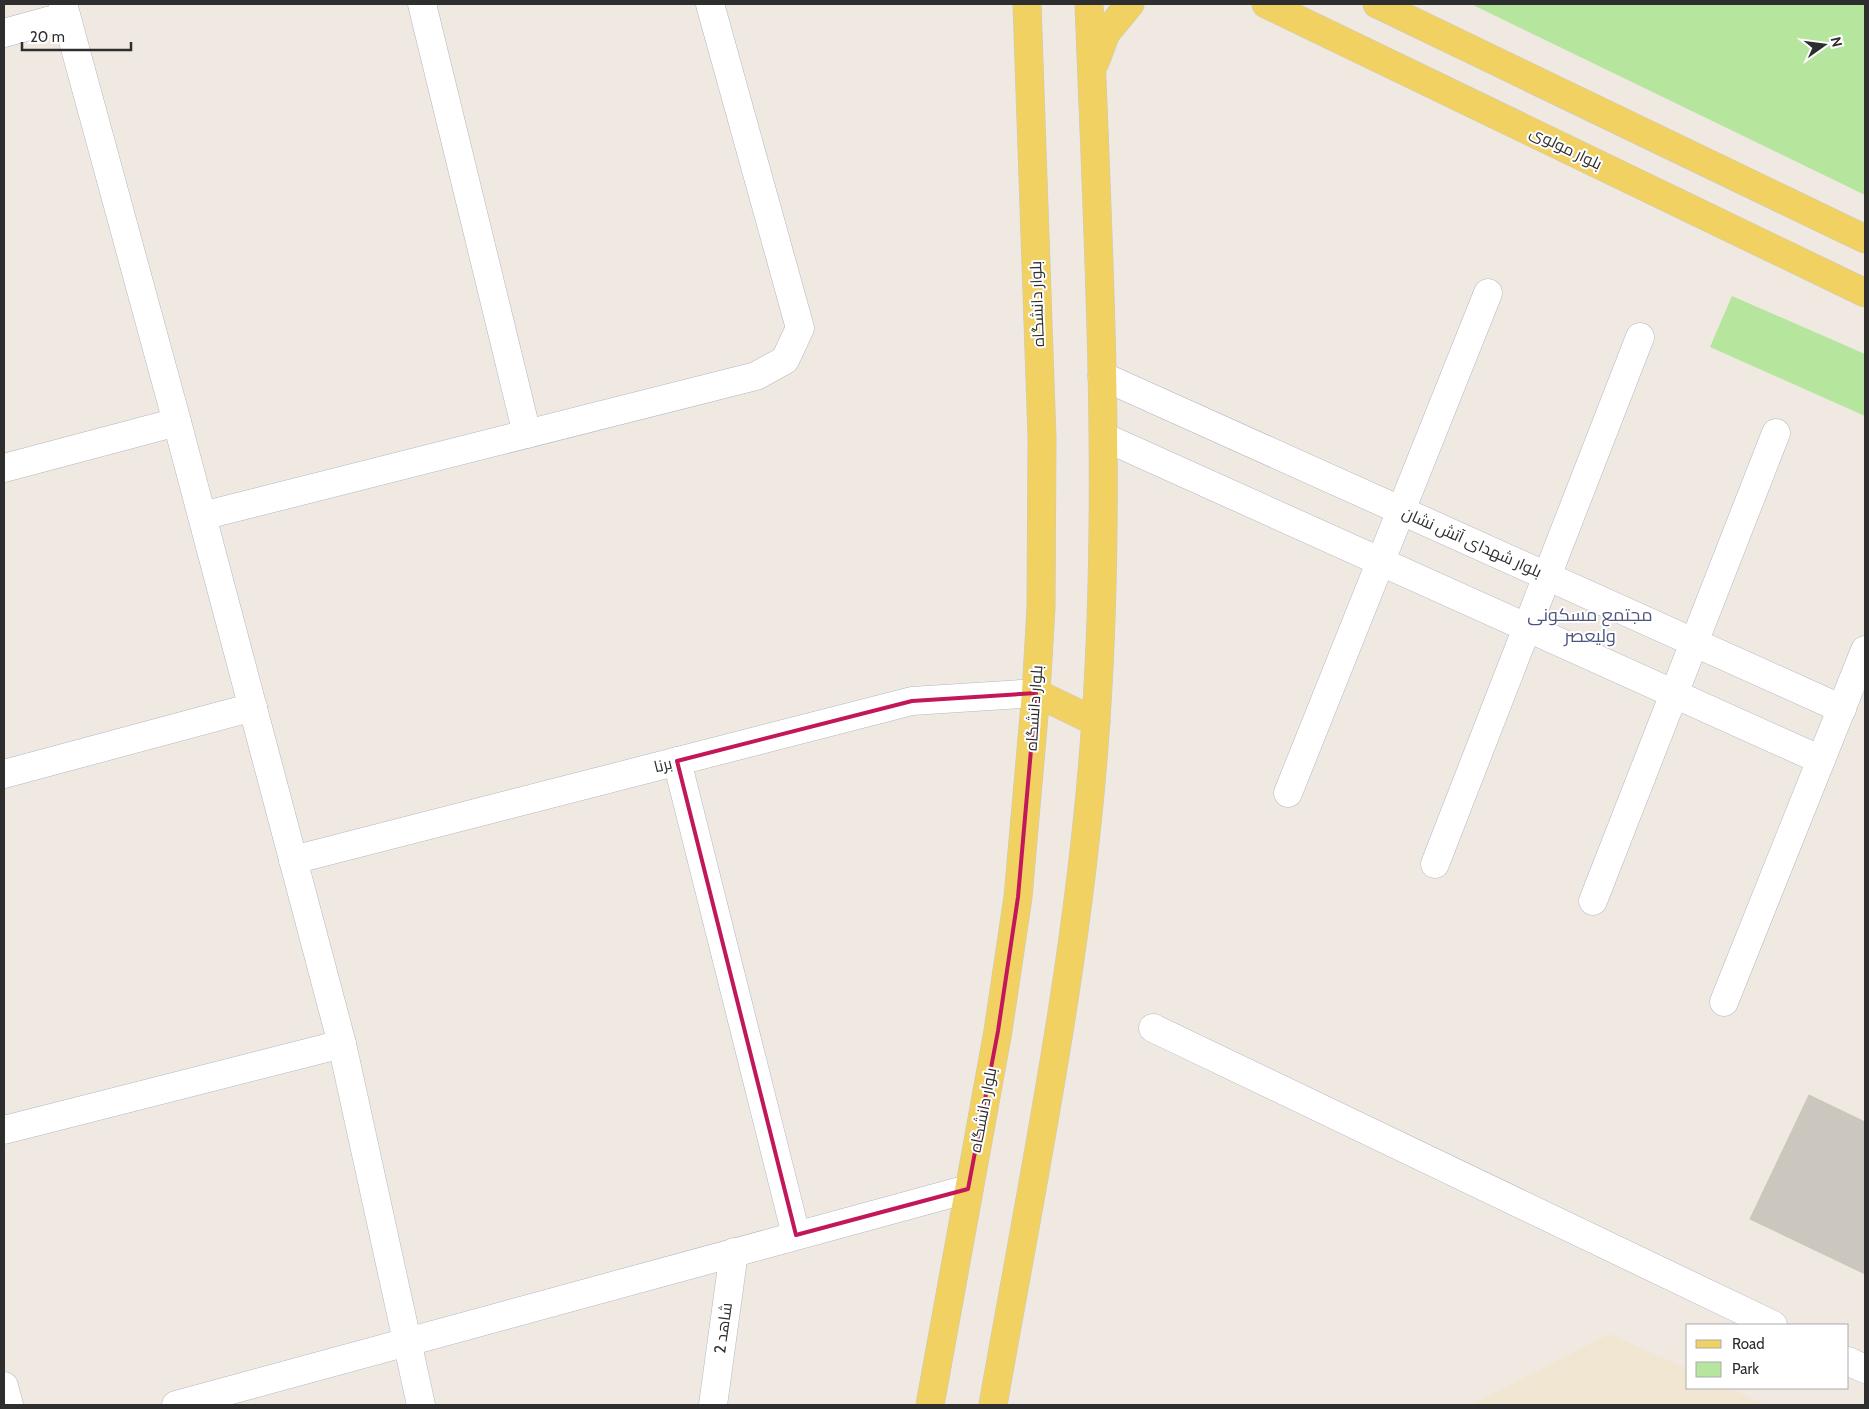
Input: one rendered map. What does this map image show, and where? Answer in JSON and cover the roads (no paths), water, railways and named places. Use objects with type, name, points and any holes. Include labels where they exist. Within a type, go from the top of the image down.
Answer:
[{"type":"main road","name":"بلوار دانشگاه","points":[[930,1405],[998,1031],[1018,897],[1036,693],[1041,608],[1042,438],[1027,4]]},
{"type":"main road","points":[[993,1405],[1059,1039],[1079,905],[1096,722],[1102,610],[1104,437],[1089,4]]},
{"type":"main road","points":[[1092,70],[1106,32],[1130,4]]},
{"type":"main road","name":"بلوار مولوی","points":[[1266,4],[1865,293]]},
{"type":"main road","points":[[1377,4],[1865,239]]},
{"type":"main road","points":[[1036,693],[1096,722]]},
{"type":"street","points":[[422,4],[527,434]]},
{"type":"street","points":[[202,516],[756,376],[785,360],[800,328],[710,4]]},
{"type":"street","points":[[4,33],[64,10],[177,422],[342,1044],[421,1405]]},
{"type":"street","points":[[1288,792],[1488,293]]},
{"type":"street","points":[[1435,864],[1640,337]]},
{"type":"street","name":"بلوار شهدای آتش نشان","points":[[1102,376],[1842,709]]},
{"type":"street","points":[[4,468],[177,422]]},
{"type":"street","points":[[1593,901],[1776,433]]},
{"type":"street","points":[[1104,437],[1821,760]]},
{"type":"street","points":[[1724,1002],[1865,650]]},
{"type":"street","name":"برنا","points":[[293,860],[912,701],[1036,693]]},
{"type":"street","points":[[4,774],[253,707]]},
{"type":"street","points":[[677,762],[796,1235]]},
{"type":"street","points":[[1153,1028],[1771,1324]]},
{"type":"street","points":[[4,1130],[342,1044]]},
{"type":"street","points":[[176,1405],[408,1344],[734,1252],[968,1189]]},
{"type":"street","name":"شاهد 2","points":[[713,1405],[734,1252]]},
{"type":"street","points":[[1849,1361],[1865,1369]]},
{"type":"street","points":[[4,1386],[9,1405]]},
{"type":"district","name":"مجتمع مسکونی ولیعصر","points":[[1590,625]]}]
